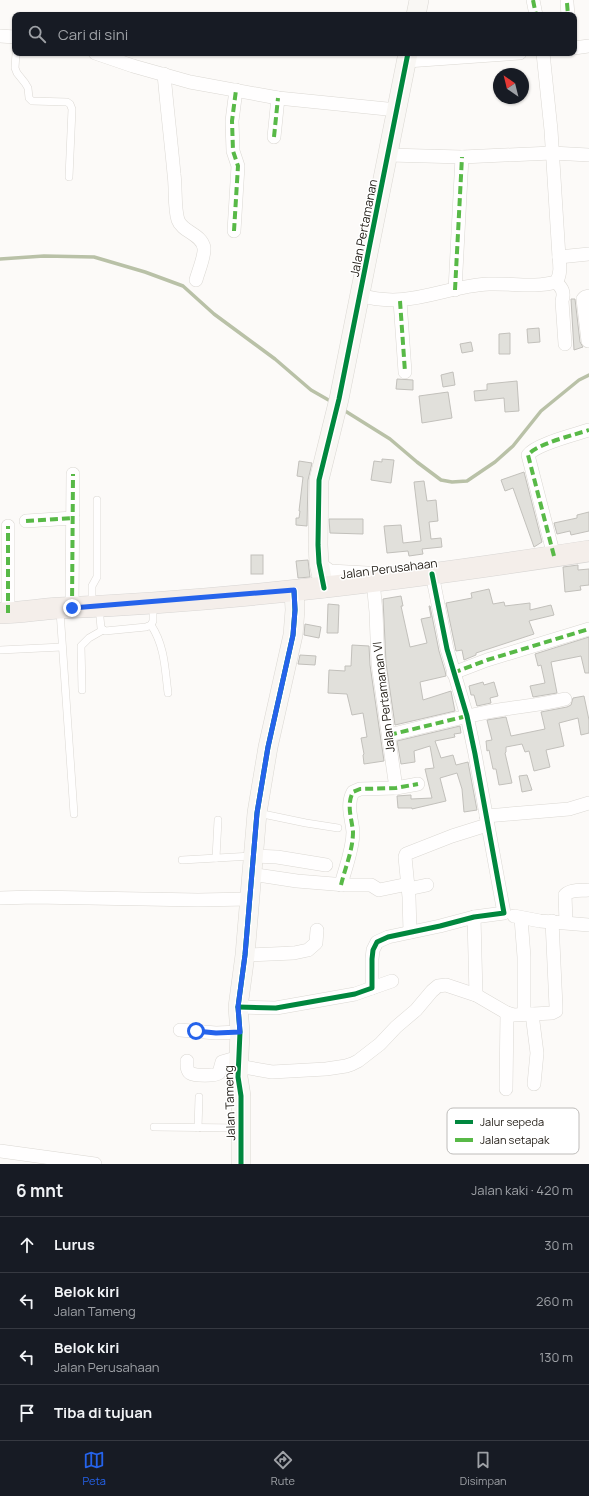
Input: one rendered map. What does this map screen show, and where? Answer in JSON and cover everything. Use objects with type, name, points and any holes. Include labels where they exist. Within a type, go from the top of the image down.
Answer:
[{"type":"main road","name":"Jalan Perusahaan","points":[[4,613],[153,603],[324,588],[589,551]]},
{"type":"street","points":[[417,12],[419,0]]},
{"type":"street","points":[[533,0],[535,12]]},
{"type":"street","points":[[0,36],[12,37]]},
{"type":"street","points":[[577,48],[589,46]]},
{"type":"street","points":[[104,56],[190,82],[278,98],[397,110]]},
{"type":"street","points":[[408,57],[436,56]]},
{"type":"street","points":[[360,295],[369,298],[400,301],[468,286],[490,284],[540,285],[556,282],[559,278],[560,272],[560,258],[543,56]]},
{"type":"street","name":"Jalan Pertamanan","points":[[324,588],[319,563],[317,526],[319,480],[339,399],[408,57]]},
{"type":"street","points":[[164,74],[178,222],[182,227],[199,239],[204,249],[196,280]]},
{"type":"street","points":[[234,231],[238,166],[234,151],[232,121],[236,90]]},
{"type":"street","points":[[274,137],[278,98]]},
{"type":"street","points":[[388,155],[462,157],[552,153],[589,155]]},
{"type":"street","points":[[455,290],[462,157]]},
{"type":"street","points":[[560,258],[589,254]]},
{"type":"street","points":[[556,282],[562,289],[564,295],[562,301],[565,344]]},
{"type":"street","points":[[588,341],[583,300],[585,297],[589,296]]},
{"type":"street","points":[[400,301],[405,372]]},
{"type":"street","points":[[554,556],[528,458],[530,452],[540,446],[589,430]]},
{"type":"street","points":[[73,474],[73,518],[81,608]]},
{"type":"street","points":[[26,521],[73,518]]},
{"type":"street","points":[[4,613],[4,564],[8,526]]},
{"type":"street","points":[[319,563],[330,571],[372,574],[377,581]]},
{"type":"street","points":[[432,574],[453,674],[467,716],[504,913]]},
{"type":"street","name":"Jalan Pertamanan VI","points":[[377,581],[376,612],[378,664],[396,788]]},
{"type":"street","name":"Jalan Tameng","points":[[241,1164],[241,1096],[238,1077],[240,1032],[238,1007],[245,955],[257,813],[268,747],[293,635],[295,610],[294,590]]},
{"type":"street","points":[[453,674],[487,660],[589,629]]},
{"type":"street","points":[[389,735],[467,716],[506,709],[543,705],[565,699]]},
{"type":"street","points":[[341,885],[353,839],[349,807],[351,795],[356,790],[396,788],[418,784]]},
{"type":"street","points":[[410,932],[406,854],[487,821],[562,810],[589,803]]},
{"type":"street","points":[[253,856],[277,857],[326,865]]},
{"type":"street","points":[[251,874],[296,881],[341,885],[371,885],[376,889],[383,890],[427,885]]},
{"type":"street","points":[[566,922],[565,895],[571,891],[589,890]]},
{"type":"street","points":[[0,898],[34,897],[198,900],[249,898]]},
{"type":"street","points":[[372,988],[372,959],[375,946],[378,942],[388,937],[474,917],[504,913],[540,921],[589,925]]},
{"type":"street","points":[[474,917],[476,995]]},
{"type":"street","points":[[521,918],[528,1014],[536,1053],[534,1084]]},
{"type":"street","points":[[186,1061],[187,1068],[190,1073],[196,1075],[215,1075],[220,1073],[222,1062],[238,1062],[272,1072],[326,1069],[346,1066],[358,1061],[380,1044],[396,1027],[416,1010],[438,986],[446,985],[476,995],[507,1013],[552,1013],[556,1011],[556,993],[552,921]]},
{"type":"street","points":[[245,955],[294,953],[308,950],[316,943],[317,930]]},
{"type":"street","points":[[238,1007],[274,1008],[355,994],[392,981]]},
{"type":"street","points":[[506,1089],[507,1013]]},
{"type":"street","points":[[180,1030],[216,1033],[240,1032]]},
{"type":"street","points":[[0,1151],[49,1161],[95,1164]]},
{"type":"lane","points":[[16,56],[15,68],[28,88],[29,98],[32,101],[66,102],[70,104],[72,108],[69,177]]},
{"type":"lane","points":[[74,814],[62,648],[97,577],[97,500]]},
{"type":"lane","points":[[153,603],[153,621],[151,626],[162,648],[168,693]]},
{"type":"lane","points":[[81,608],[102,630],[105,631],[146,628],[151,626]]},
{"type":"lane","points":[[82,690],[81,646],[89,638],[102,630]]},
{"type":"lane","points":[[0,650],[62,648]]},
{"type":"lane","points":[[257,813],[338,828]]},
{"type":"lane","points":[[216,858],[218,820]]},
{"type":"lane","points":[[182,860],[253,856]]},
{"type":"lane","points":[[198,1128],[199,1097]]},
{"type":"lane","points":[[154,1127],[241,1128]]},
{"type":"building","points":[[571,299],[575,299],[580,342],[583,347],[574,350]]},
{"type":"building","points":[[539,328],[540,342],[528,343],[527,329]]},
{"type":"building","points":[[510,333],[510,354],[499,354],[499,334]]},
{"type":"building","points":[[471,342],[473,351],[462,353],[460,344]]},
{"type":"building","points":[[453,372],[455,385],[443,387],[441,375]]},
{"type":"building","points":[[397,379],[413,380],[413,390],[396,389]]},
{"type":"building","points":[[517,381],[519,411],[505,412],[504,398],[475,401],[474,391],[487,390],[487,384]]},
{"type":"building","points":[[448,392],[452,418],[422,423],[419,396]]},
{"type":"building","points":[[382,459],[394,460],[391,483],[371,480],[374,461],[382,462]]},
{"type":"building","points":[[299,461],[312,463],[308,480],[307,526],[296,525],[296,518],[299,518],[303,477],[297,476]]},
{"type":"building","points":[[524,472],[542,542],[534,547],[513,488],[505,491],[501,480]]},
{"type":"building","points":[[424,481],[427,501],[436,500],[438,521],[429,522],[431,539],[441,538],[442,547],[422,549],[423,554],[409,556],[408,551],[387,553],[384,526],[401,525],[403,543],[421,541],[414,482]]},
{"type":"building","points":[[589,512],[589,531],[571,535],[570,531],[557,534],[554,523],[577,518],[577,515]]},
{"type":"building","points":[[329,519],[363,519],[363,534],[330,533]]},
{"type":"building","points":[[251,555],[263,555],[263,574],[251,574]]},
{"type":"building","points":[[308,560],[310,577],[298,578],[296,561]]},
{"type":"building","points":[[578,565],[578,570],[589,569],[589,585],[580,586],[581,590],[565,592],[563,567]]},
{"type":"building","points":[[489,589],[493,604],[504,602],[505,606],[530,603],[530,610],[551,605],[554,615],[529,621],[534,634],[476,653],[476,655],[464,660],[462,650],[456,651],[446,603],[472,598],[471,593]]},
{"type":"building","points":[[401,596],[403,606],[401,606],[410,647],[427,643],[421,619],[431,617],[430,606],[439,651],[445,671],[446,676],[420,682],[423,700],[451,691],[455,711],[395,725],[386,663],[383,599]]},
{"type":"building","points":[[328,604],[339,605],[338,633],[327,633]]},
{"type":"building","points":[[305,624],[321,627],[319,638],[304,635]]},
{"type":"building","points":[[589,637],[589,673],[585,673],[581,656],[551,662],[557,693],[533,697],[530,686],[545,683],[541,665],[538,666],[535,654]]},
{"type":"building","points":[[352,645],[369,646],[370,665],[384,761],[364,764],[361,738],[367,737],[363,713],[352,715],[347,694],[328,693],[329,670],[345,671],[345,666],[351,666]]},
{"type":"building","points":[[300,655],[316,656],[315,665],[298,664]]},
{"type":"building","points":[[483,682],[484,685],[494,682],[498,696],[490,698],[491,703],[477,706],[474,695],[471,695],[469,686]]},
{"type":"building","points":[[584,696],[589,720],[589,733],[581,735],[578,718],[559,723],[564,746],[546,750],[550,767],[534,771],[529,751],[525,752],[522,744],[506,747],[505,753],[512,783],[499,785],[496,769],[493,769],[489,750],[487,751],[486,741],[492,740],[487,720],[506,717],[511,736],[545,729],[541,712],[567,707],[571,705],[573,698]]},
{"type":"building","points":[[460,726],[461,733],[454,734],[455,737],[435,741],[441,758],[453,755],[456,765],[468,762],[477,810],[464,812],[462,789],[457,773],[440,778],[446,801],[412,809],[398,808],[397,796],[411,795],[411,799],[432,798],[425,769],[434,768],[430,746],[414,751],[415,762],[401,764],[397,741]]},
{"type":"building","points":[[527,775],[532,790],[522,792],[519,776]]},
{"type":"waterway","points":[[0,259],[44,256],[94,257],[145,272],[183,286],[214,314],[275,359],[311,390],[332,402]]},
{"type":"waterway","points":[[342,409],[390,439],[441,480],[452,482],[467,481],[495,462],[513,446],[541,411],[579,380],[589,375]]},
{"type":"marked path","points":[[533,0],[535,12]]},
{"type":"marked path","points":[[567,3],[568,12]]},
{"type":"marked path","points":[[234,231],[238,166],[233,151],[232,121],[236,90]]},
{"type":"marked path","points":[[274,137],[278,98]]},
{"type":"marked path","points":[[455,290],[462,157]]},
{"type":"marked path","points":[[400,301],[405,372]]},
{"type":"marked path","points":[[554,556],[528,455],[539,447],[589,430]]},
{"type":"marked path","points":[[72,608],[73,474]]},
{"type":"marked path","points":[[26,521],[73,518]]},
{"type":"marked path","points":[[8,526],[8,613]]},
{"type":"marked path","points":[[453,673],[487,660],[589,629]]},
{"type":"marked path","points":[[389,735],[467,716]]},
{"type":"marked path","points":[[341,885],[353,839],[350,812],[350,802],[353,792],[360,789],[396,788],[418,784]]},
{"type":"cycle path","points":[[324,588],[319,563],[318,545],[319,480],[339,399],[407,56]]},
{"type":"cycle path","points":[[238,1007],[276,1008],[355,994],[372,988],[372,959],[373,950],[377,942],[388,937],[474,917],[504,913],[467,716],[447,649],[432,574]]},
{"type":"cycle path","points":[[241,1164],[241,1096],[238,1077],[240,1032],[238,1007],[245,955],[257,813],[268,747],[293,635],[295,610],[294,591]]},
{"type":"route","points":[[72,608],[153,603],[294,590],[295,610],[293,635],[268,747],[257,813],[245,955],[238,1007],[240,1032],[216,1033],[196,1031]]}]
